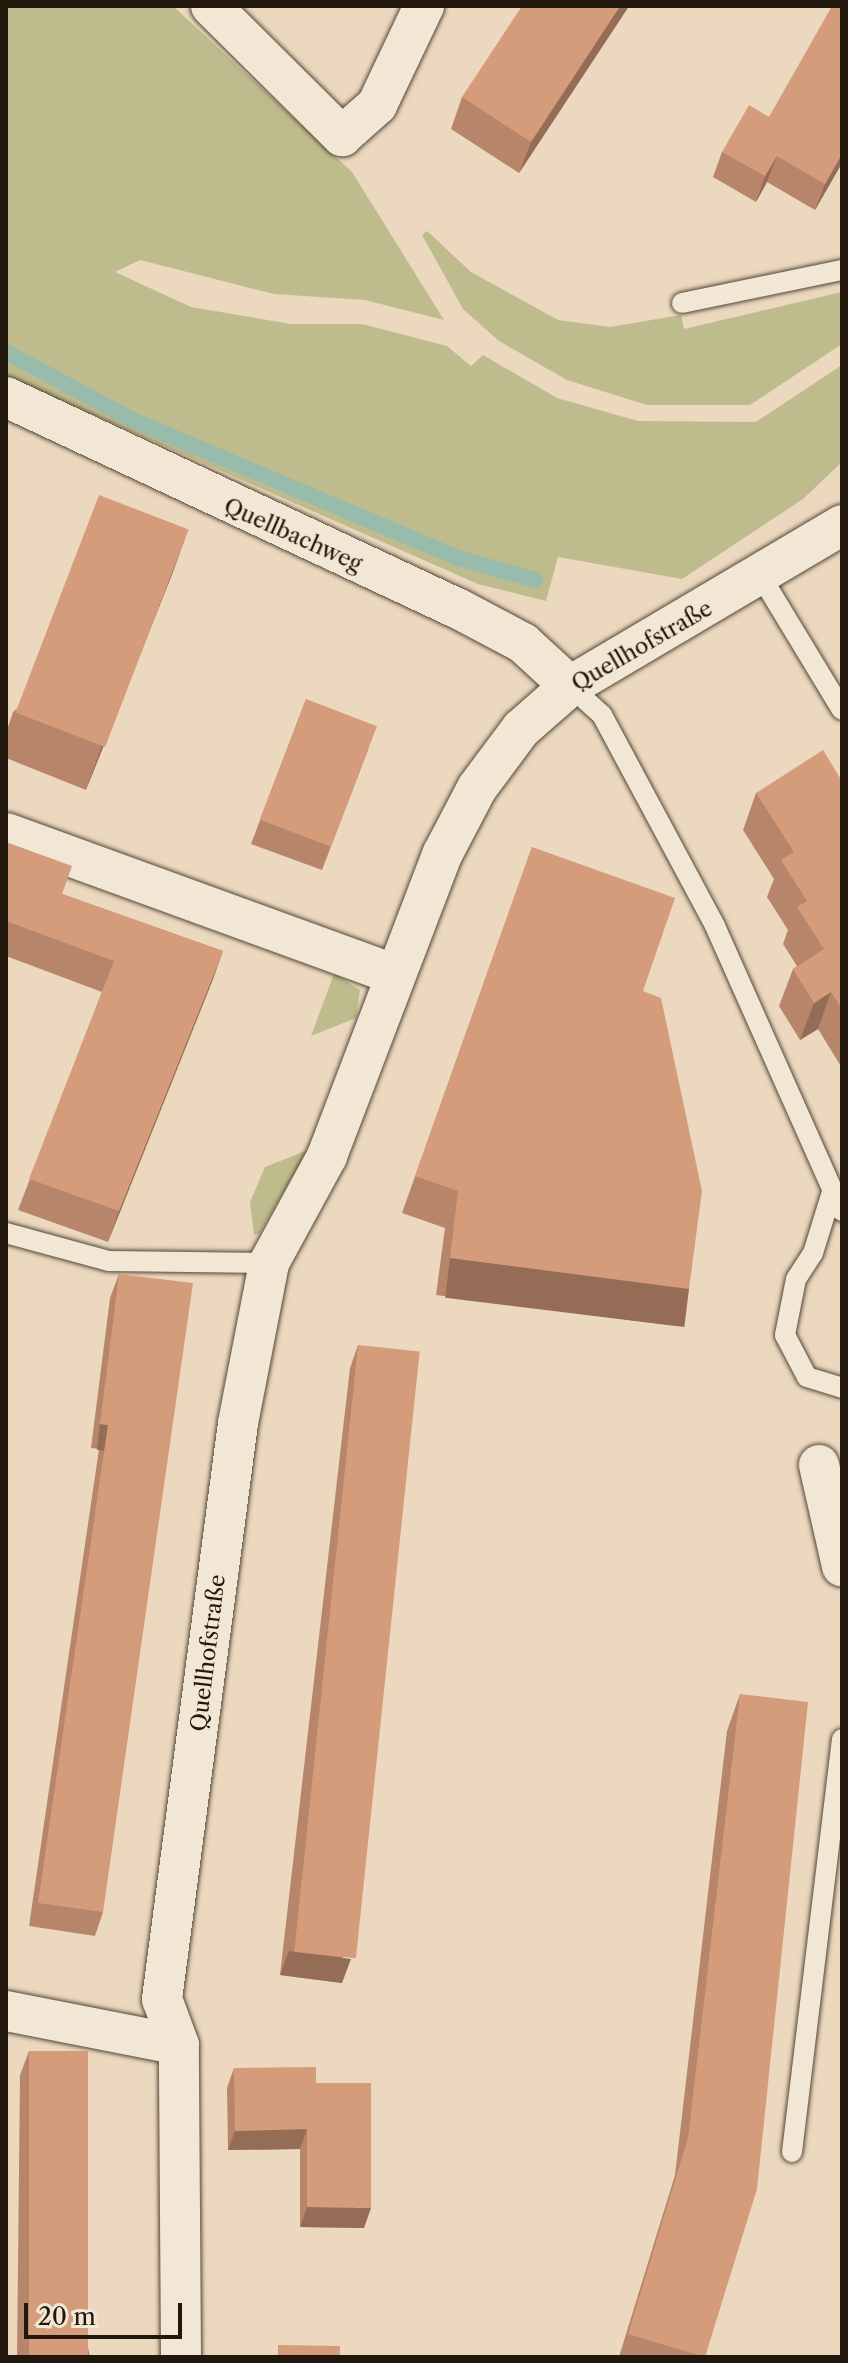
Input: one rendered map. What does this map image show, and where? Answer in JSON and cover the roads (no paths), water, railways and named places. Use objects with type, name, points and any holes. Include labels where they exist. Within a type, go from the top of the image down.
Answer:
[{"type":"street","points":[[211,6],[342,136],[377,105],[424,6]]},
{"type":"street","name":"Quellbachweg","points":[[6,397],[457,608],[523,643],[570,686]]},
{"type":"street","name":"Quellhofstraße","points":[[181,2357],[179,2045],[162,1999],[238,1423],[269,1263],[327,1156],[394,974],[477,788],[521,729],[570,686],[762,578],[842,525]]},
{"type":"street","points":[[6,833],[394,974]]},
{"type":"street","points":[[819,1465],[842,1566]]},
{"type":"street","points":[[6,2011],[179,2045]]},
{"type":"lane","points":[[682,303],[842,270]]},
{"type":"lane","points":[[762,578],[842,710]]},
{"type":"lane","points":[[570,686],[602,715],[715,926],[842,1211]]},
{"type":"lane","points":[[832,1192],[813,1253],[796,1279],[785,1335],[807,1377],[842,1388]]},
{"type":"lane","points":[[6,1233],[109,1261],[269,1263]]},
{"type":"lane","points":[[792,2152],[842,1739]]},
{"type":"waterway","points":[[6,352],[133,420],[458,558],[535,580]]}]
